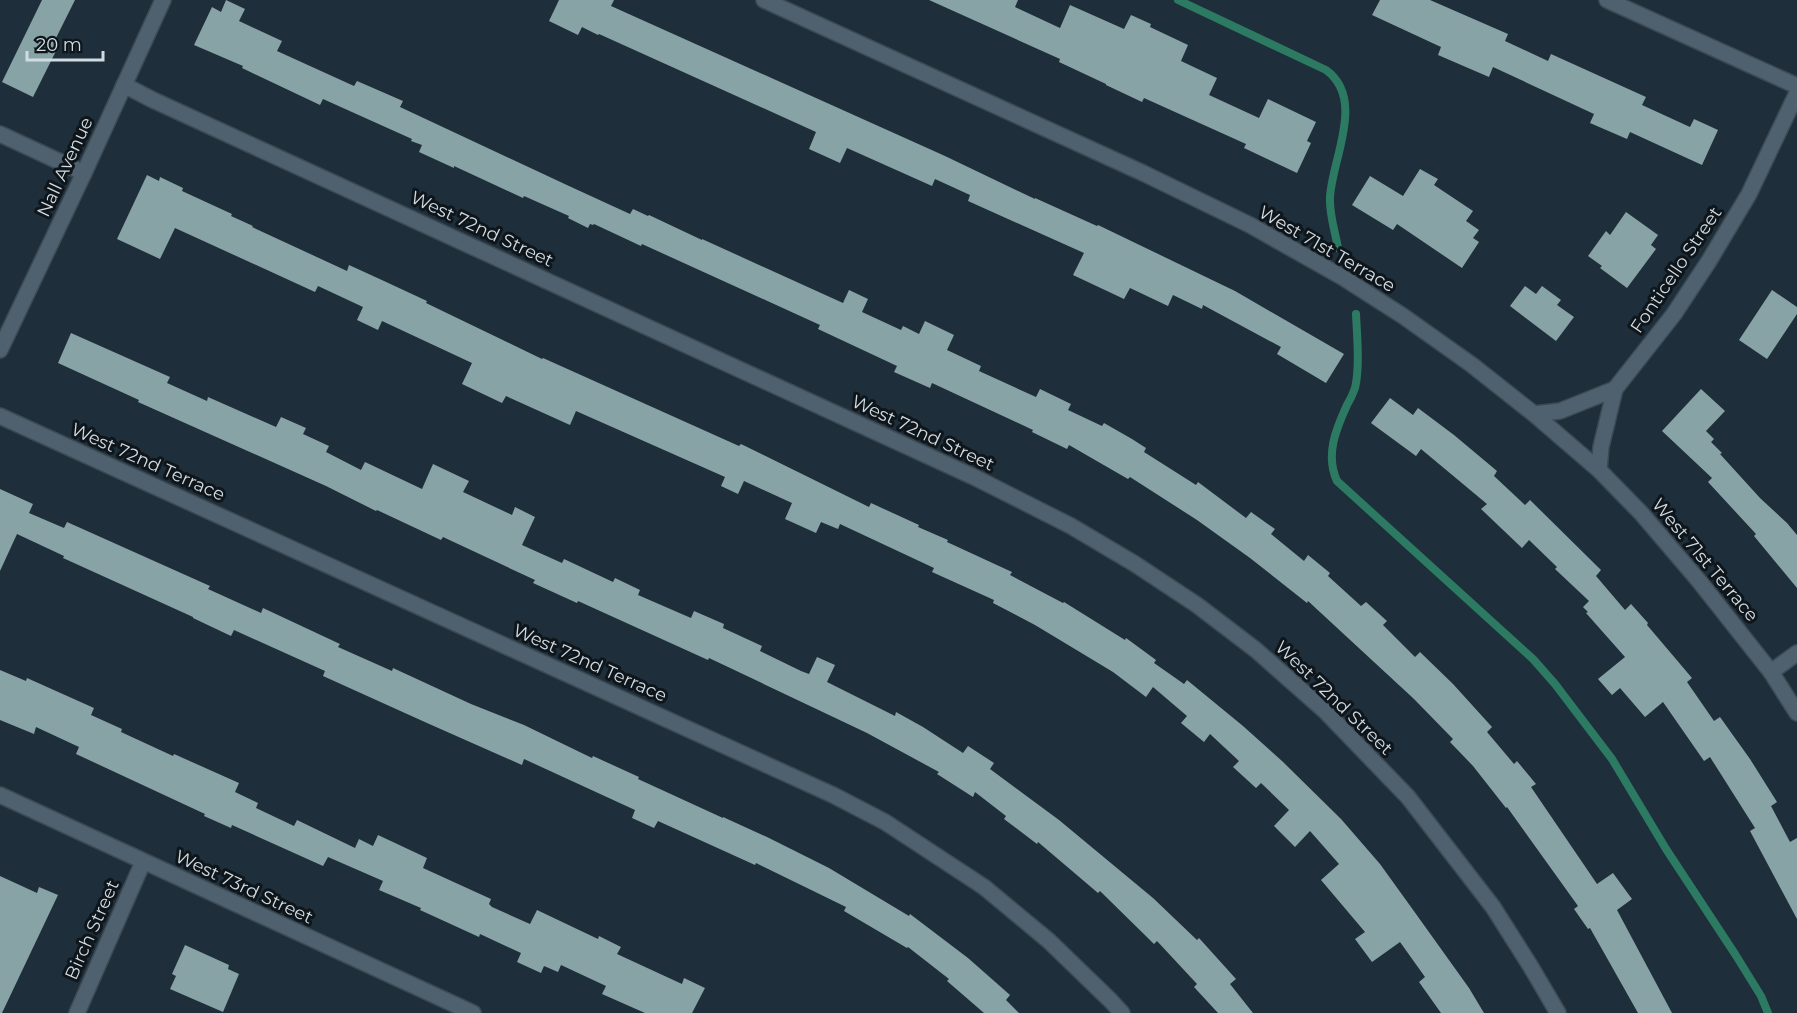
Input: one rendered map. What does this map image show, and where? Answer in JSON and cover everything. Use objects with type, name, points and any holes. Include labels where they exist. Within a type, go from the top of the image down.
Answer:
[{"type":"street","name":"Nall Avenue","points":[[0,350],[163,0]]},
{"type":"street","name":"West 71st Terrace","points":[[764,0],[1143,173],[1250,225],[1342,277],[1403,316],[1472,365],[1599,470],[1641,513],[1700,581],[1771,672],[1797,713]]},
{"type":"street","points":[[1607,0],[1797,86]]},
{"type":"street","name":"West 72nd Street","points":[[124,85],[976,478],[1071,526],[1135,564],[1197,605],[1256,650],[1325,711],[1408,797],[1493,907],[1532,967],[1558,1013]]},
{"type":"street","name":"Fonticello Street","points":[[1599,470],[1601,447],[1615,389],[1674,314],[1709,261],[1749,194],[1797,93]]},
{"type":"street","points":[[0,134],[84,173]]},
{"type":"street","points":[[1534,414],[1560,411],[1615,389]]},
{"type":"street","name":"West 72nd Terrace","points":[[0,416],[833,795],[885,822],[984,887],[1049,941],[1122,1013]]},
{"type":"street","points":[[1771,672],[1797,653]]},
{"type":"street","name":"West 73rd Street","points":[[0,795],[468,1012]]},
{"type":"street","name":"Birch Street","points":[[77,1013],[143,862]]},
{"type":"building","points":[[42,0],[75,0],[54,42],[59,45],[33,97],[2,82]]},
{"type":"building","points":[[226,0],[245,9],[239,21],[282,41],[277,51],[354,86],[357,81],[403,101],[400,107],[569,186],[630,214],[633,209],[649,215],[843,303],[849,290],[868,299],[862,312],[901,330],[903,326],[919,334],[925,321],[954,335],[947,350],[981,366],[979,371],[1036,397],[1040,389],[1071,404],[1068,410],[1102,426],[1104,423],[1132,439],[1146,448],[1144,452],[1196,485],[1198,482],[1246,518],[1251,512],[1275,529],[1271,534],[1304,561],[1308,555],[1330,573],[1328,576],[1361,606],[1366,602],[1387,621],[1383,625],[1415,657],[1420,652],[1492,727],[1487,732],[1514,764],[1517,761],[1536,784],[1531,787],[1597,884],[1613,873],[1632,899],[1617,910],[1672,1013],[1638,1013],[1590,928],[1588,929],[1574,909],[1578,906],[1507,807],[1450,742],[1453,739],[1414,699],[1308,601],[1307,603],[1197,520],[1130,477],[1128,479],[1069,445],[1067,449],[1032,432],[1033,430],[932,383],[930,388],[894,372],[897,366],[818,329],[820,325],[642,244],[641,246],[594,224],[590,224],[588,228],[568,218],[569,216],[419,152],[422,145],[411,141],[412,139],[323,99],[320,105],[242,68],[243,66],[194,45],[212,7],[221,12]]},
{"type":"building","points":[[559,0],[614,0],[611,6],[945,156],[1035,199],[1098,225],[1235,291],[1344,354],[1326,383],[1277,354],[1281,347],[1203,305],[1202,309],[1173,295],[1168,306],[1130,288],[1124,299],[1073,275],[1084,253],[968,201],[970,195],[935,179],[932,186],[847,148],[840,163],[809,149],[816,132],[599,34],[582,27],[578,35],[549,21]]},
{"type":"building","points":[[929,0],[1018,0],[1015,7],[1060,28],[1070,5],[1124,29],[1131,15],[1188,45],[1181,61],[1217,78],[1209,95],[1259,118],[1268,99],[1316,122],[1307,141],[1311,143],[1297,173],[1244,148],[1246,144],[1144,98],[1142,102],[1059,62],[1060,59]]},
{"type":"building","points":[[1380,0],[1430,0],[1508,34],[1505,41],[1548,61],[1551,54],[1646,97],[1642,105],[1690,127],[1694,119],[1718,130],[1702,165],[1630,132],[1627,139],[1590,123],[1594,114],[1493,67],[1489,77],[1438,55],[1441,47],[1372,15]]},
{"type":"building","points":[[1420,169],[1438,179],[1434,185],[1473,211],[1466,221],[1479,230],[1473,238],[1479,242],[1462,268],[1397,224],[1393,230],[1352,205],[1370,176],[1403,196]]},
{"type":"building","points":[[147,175],[159,181],[160,177],[183,188],[182,191],[232,214],[231,216],[252,227],[347,271],[349,265],[542,359],[739,446],[741,444],[869,507],[871,503],[919,525],[918,527],[948,540],[947,542],[1012,572],[1010,575],[1064,602],[1125,640],[1126,638],[1156,660],[1154,663],[1184,684],[1187,680],[1243,726],[1341,819],[1380,864],[1469,988],[1484,1013],[1441,1013],[1419,982],[1425,977],[1400,942],[1372,962],[1355,939],[1365,932],[1321,880],[1339,864],[1310,831],[1295,847],[1274,826],[1289,810],[1261,783],[1256,788],[1233,767],[1239,761],[1210,734],[1204,742],[1181,723],[1187,716],[1153,687],[1146,697],[1113,672],[1035,625],[993,603],[994,600],[932,572],[934,568],[840,524],[838,529],[821,522],[816,533],[785,519],[792,503],[744,481],[738,494],[721,486],[725,477],[576,411],[570,425],[506,396],[502,403],[462,384],[472,363],[382,321],[378,330],[357,320],[363,307],[318,286],[315,292],[175,228],[160,259],[117,239]]},
{"type":"building","points":[[1626,212],[1658,235],[1651,245],[1656,249],[1627,288],[1588,256],[1606,231],[1610,235]]},
{"type":"building","points":[[1525,286],[1536,294],[1542,286],[1561,300],[1557,305],[1574,317],[1556,341],[1510,306]]},
{"type":"building","points":[[1772,290],[1797,307],[1797,314],[1767,359],[1739,340]]},
{"type":"building","points":[[71,333],[170,377],[167,383],[207,401],[208,397],[276,427],[281,417],[306,428],[303,434],[329,446],[326,452],[361,470],[365,462],[422,489],[433,464],[469,481],[463,492],[512,515],[515,507],[535,517],[522,545],[562,563],[564,559],[613,582],[615,578],[640,590],[638,595],[691,618],[694,611],[724,624],[723,628],[762,646],[760,651],[801,671],[809,674],[817,657],[835,665],[827,682],[895,716],[896,712],[963,753],[968,746],[994,763],[990,769],[1059,820],[1153,898],[1197,940],[1199,938],[1236,979],[1230,984],[1253,1013],[1218,1013],[1194,987],[1197,984],[1157,941],[1154,944],[1100,891],[1098,893],[1038,842],[1037,844],[1004,819],[1006,816],[975,792],[973,797],[937,774],[939,772],[867,733],[709,658],[708,660],[578,601],[577,603],[533,583],[535,580],[443,537],[441,540],[376,511],[58,363]]},
{"type":"building","points":[[1701,389],[1725,411],[1706,431],[1714,439],[1711,442],[1760,498],[1797,535],[1797,588],[1754,536],[1756,534],[1708,482],[1712,478],[1662,431]]},
{"type":"building","points":[[1390,398],[1413,415],[1418,408],[1497,471],[1494,476],[1525,505],[1530,500],[1601,570],[1596,576],[1625,610],[1631,604],[1692,678],[1687,682],[1714,721],[1720,717],[1777,802],[1771,806],[1790,842],[1797,838],[1797,919],[1750,831],[1755,828],[1710,757],[1704,761],[1663,702],[1645,717],[1620,688],[1612,695],[1598,679],[1625,657],[1586,613],[1588,612],[1583,607],[1589,601],[1529,540],[1522,548],[1481,509],[1487,504],[1421,449],[1416,456],[1371,423]]},
{"type":"building","points":[[0,489],[33,504],[29,513],[64,528],[67,522],[210,586],[208,589],[261,613],[263,608],[340,644],[338,647],[392,671],[393,668],[471,704],[524,725],[592,758],[593,756],[829,868],[909,916],[910,914],[968,958],[1010,995],[1006,1000],[1019,1013],[984,1013],[947,981],[949,979],[908,947],[844,911],[846,907],[756,863],[755,865],[658,821],[654,828],[632,818],[635,810],[524,759],[522,765],[427,723],[323,676],[325,671],[234,630],[231,636],[63,558],[64,556],[17,534],[0,571]]},
{"type":"building","points":[[0,670],[26,681],[27,678],[94,708],[91,715],[122,729],[121,732],[239,783],[235,792],[258,803],[256,808],[294,826],[297,820],[355,848],[359,839],[373,846],[378,835],[427,858],[423,868],[491,899],[489,904],[492,907],[530,924],[537,910],[598,939],[599,936],[621,947],[617,954],[682,984],[684,978],[705,988],[692,1013],[645,1013],[602,994],[606,986],[561,965],[558,972],[544,966],[541,973],[517,962],[521,953],[480,934],[479,937],[379,890],[383,881],[328,857],[323,866],[232,825],[231,828],[76,754],[79,747],[36,727],[34,734],[0,720]]},
{"type":"building","points":[[0,876],[37,893],[39,887],[58,895],[2,1013],[0,1013]]},
{"type":"building","points":[[185,945],[229,965],[228,969],[239,974],[223,1012],[170,989],[176,976],[172,974]]},
{"type":"waterway","points":[[1178,0],[1326,70],[1338,82],[1344,97],[1344,130],[1330,197],[1331,216],[1338,248]]},
{"type":"waterway","points":[[1356,314],[1357,380],[1333,442],[1332,462],[1337,481],[1533,659],[1555,684],[1612,759],[1666,849],[1761,996],[1768,1013]]}]
